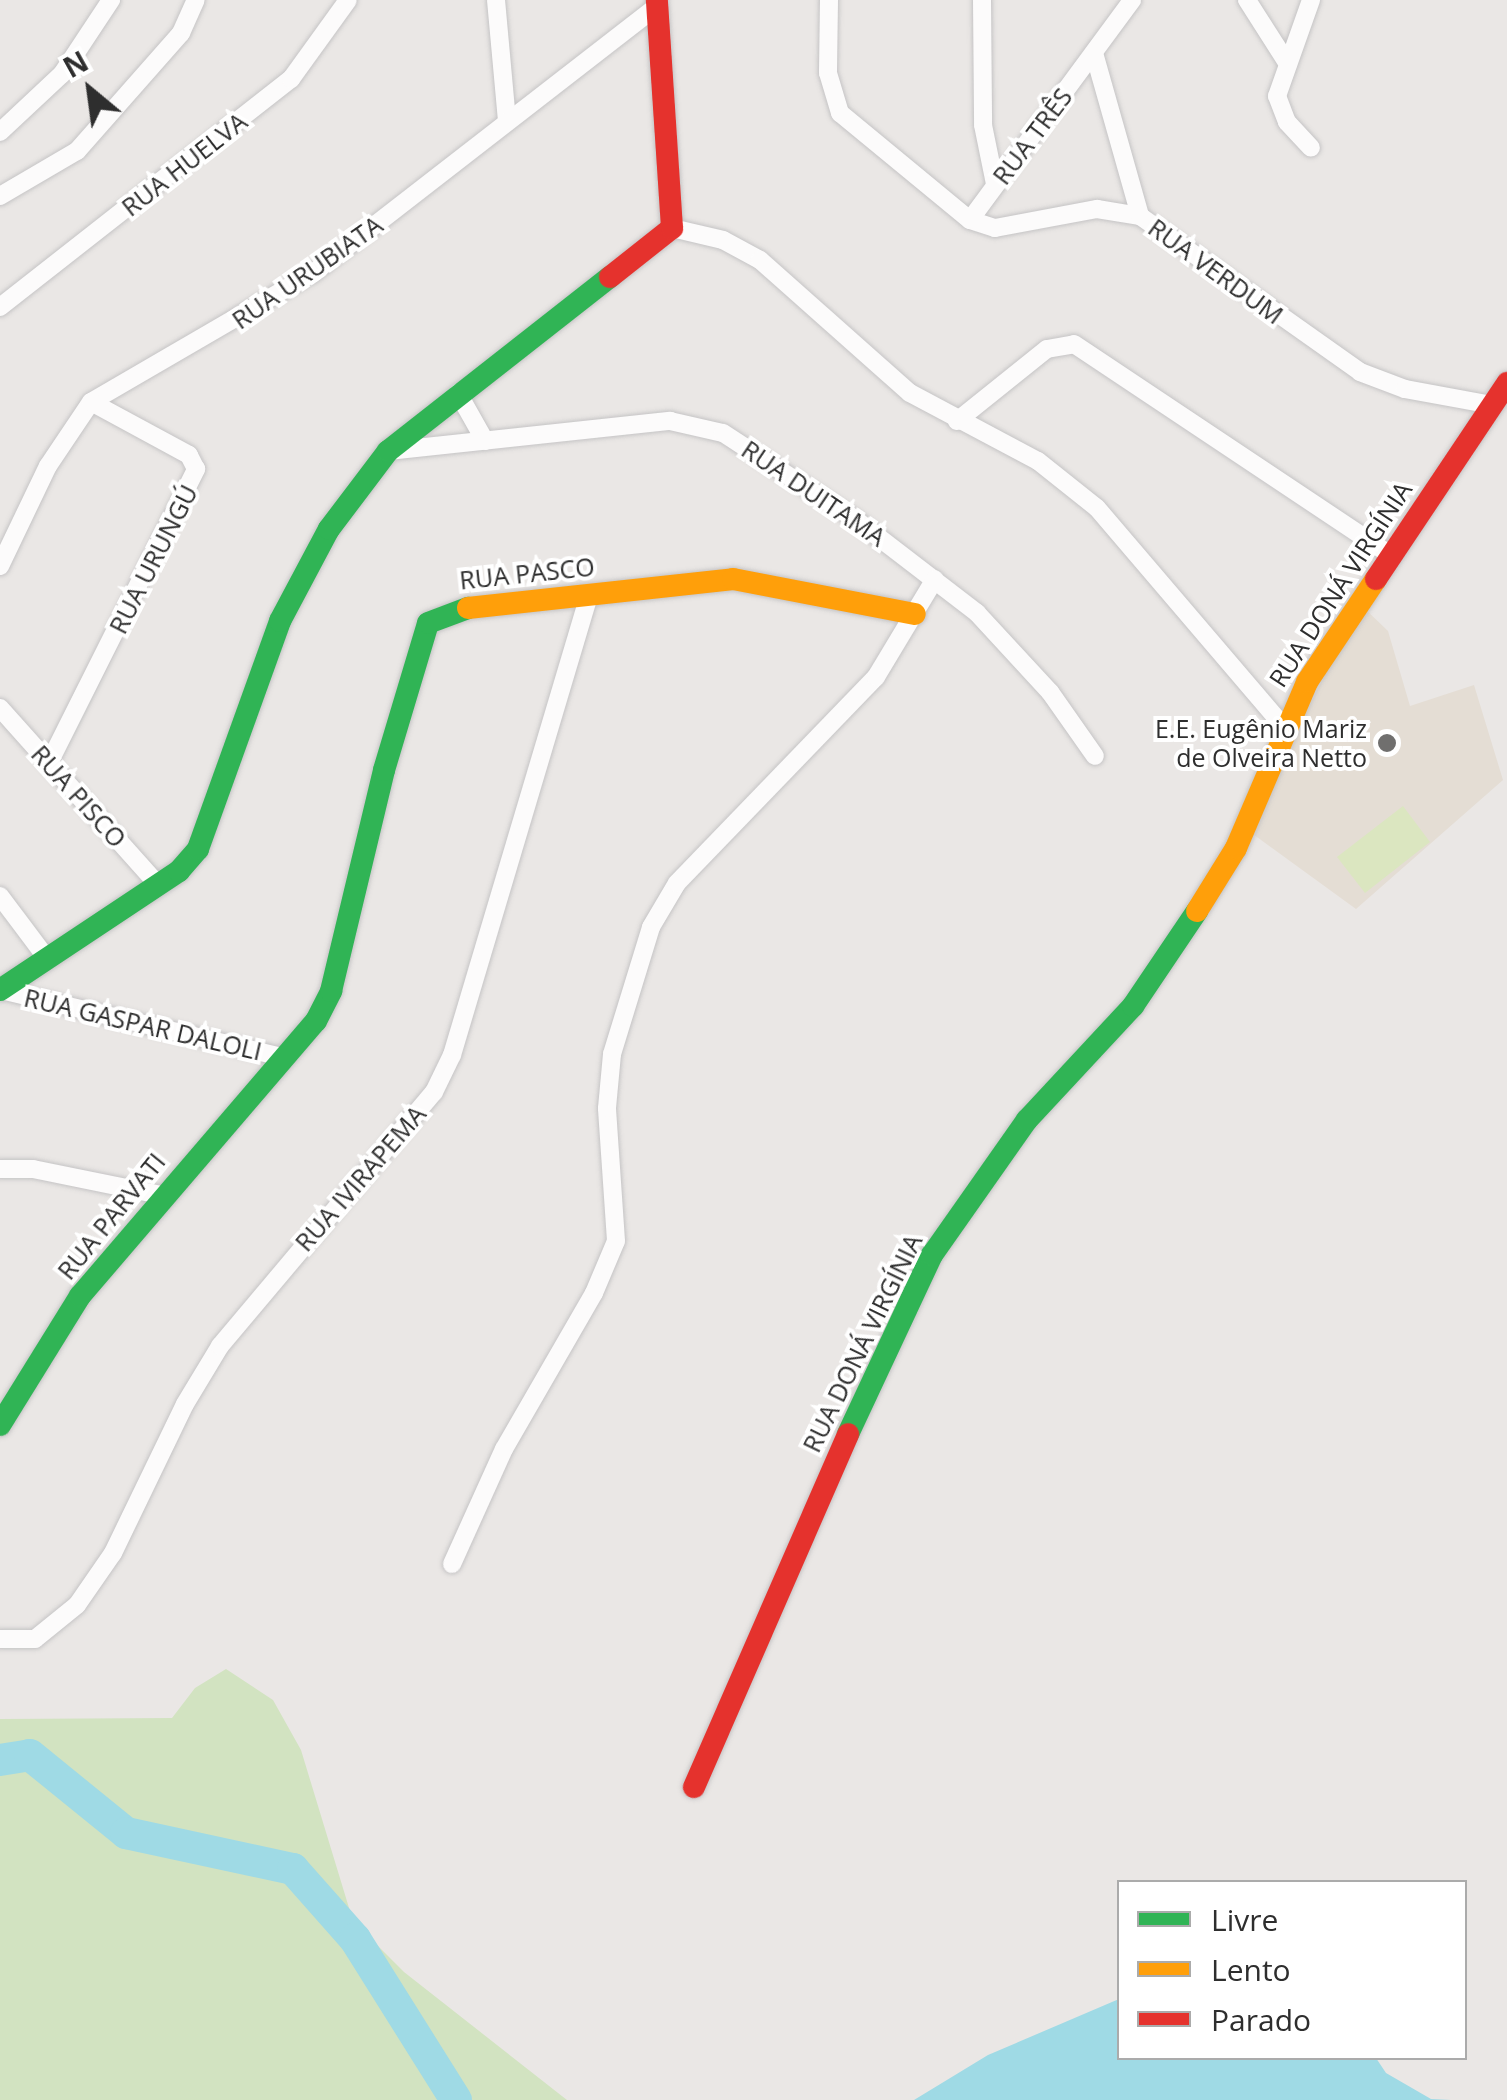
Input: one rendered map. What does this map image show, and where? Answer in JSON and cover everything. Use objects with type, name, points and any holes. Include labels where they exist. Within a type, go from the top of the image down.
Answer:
[{"type":"street","points":[[0,132],[62,74],[111,0]]},
{"type":"street","points":[[0,196],[77,151],[181,32],[196,0]]},
{"type":"street","points":[[496,0],[507,121]]},
{"type":"street","points":[[829,0],[828,74],[840,113],[970,220]]},
{"type":"street","points":[[982,0],[983,125],[996,184]]},
{"type":"street","name":"RUA TRÊS","points":[[970,220],[1132,0]]},
{"type":"street","points":[[1247,0],[1288,64]]},
{"type":"street","points":[[1311,0],[1277,104],[1312,148]]},
{"type":"street","points":[[658,2],[672,228]]},
{"type":"street","name":"RUA URUBIATA","points":[[0,566],[48,466],[91,402],[282,295],[658,2]]},
{"type":"street","name":"RUA HUELVA","points":[[0,307],[292,79],[344,4]]},
{"type":"street","points":[[1094,53],[1140,216]]},
{"type":"street","name":"RUA VERDUM","points":[[970,220],[996,228],[1097,209],[1140,216],[1360,372],[1405,388],[1492,404]]},
{"type":"street","points":[[1,990],[179,871],[210,827],[252,688],[280,622],[329,528],[388,451],[672,228]]},
{"type":"street","points":[[672,228],[723,240],[760,260],[910,394],[1038,462],[1097,508],[1284,728]]},
{"type":"street","points":[[958,421],[1047,350],[1074,344],[1389,554]]},
{"type":"street","name":"RUA DONÁ VIRGÍNIA","points":[[694,1786],[824,1485],[932,1255],[1027,1120],[1133,1006],[1189,923],[1236,848],[1284,728],[1389,554],[1507,382]]},
{"type":"street","points":[[458,393],[485,441]]},
{"type":"street","name":"RUA URUNGÚ","points":[[49,763],[196,469],[189,455],[91,402]]},
{"type":"street","name":"RUA DUITAMA","points":[[388,451],[670,421],[710,428],[744,444],[936,579],[1021,657],[1095,756]]},
{"type":"street","points":[[452,1564],[504,1449],[594,1294],[616,1242],[608,1108],[612,1054],[651,927],[677,883],[876,677],[936,579]]},
{"type":"street","name":"RUA PASCO","points":[[286,1058],[331,991],[384,770],[428,623],[450,610],[746,580],[914,614]]},
{"type":"street","name":"RUA IVIRAPEMA","points":[[0,1639],[36,1638],[78,1605],[112,1553],[184,1404],[220,1346],[434,1092],[452,1055],[590,594]]},
{"type":"street","name":"RUA PISCO","points":[[0,708],[158,885]]},
{"type":"street","points":[[0,896],[48,960]]},
{"type":"street","name":"RUA GASPAR DALOLI","points":[[1,990],[286,1058]]},
{"type":"street","name":"RUA PARVATI","points":[[0,1425],[80,1296],[161,1195],[286,1058]]},
{"type":"street","points":[[0,1169],[34,1169],[161,1195]]},
{"type":"shaded area","name":"E.E. Eugênio Mariz de Olveira Netto","points":[[1361,605],[1388,631],[1410,706],[1474,685],[1503,780],[1356,909],[1246,829]]},
{"type":"green space","points":[[1403,806],[1430,842],[1365,893],[1337,857]]},
{"type":"green space","points":[[226,1669],[273,1700],[301,1750],[353,1921],[404,1972],[567,2100],[0,2100],[0,1719],[172,1718],[195,1688]]},
{"type":"water","points":[[1117,2000],[1117,2060],[1377,2060],[1386,2073],[1431,2099],[1451,2100],[914,2100],[988,2055]]},
{"type":"waterway","points":[[0,1760],[30,1755],[126,1833],[293,1869],[355,1939],[456,2100]]},
{"type":"traffic: fast","points":[[0,990],[179,871],[198,849],[280,621],[329,529],[388,451],[610,277]]},
{"type":"traffic: fast","points":[[0,1425],[80,1296],[316,1021],[331,991],[384,770],[428,623],[468,608]]},
{"type":"traffic: fast","points":[[848,1434],[932,1255],[1027,1120],[1133,1006],[1197,911]]},
{"type":"traffic: slow","points":[[468,608],[733,579],[915,614]]},
{"type":"traffic: slow","points":[[1197,911],[1236,848],[1307,682],[1376,579]]},
{"type":"traffic: jam","points":[[610,277],[672,228],[657,0]]},
{"type":"traffic: jam","points":[[1376,579],[1507,383]]},
{"type":"traffic: jam","points":[[694,1787],[848,1434]]},
{"type":"place","name":"E.E. Eugênio Mariz de Olveira Netto","points":[[1387,743]]}]
